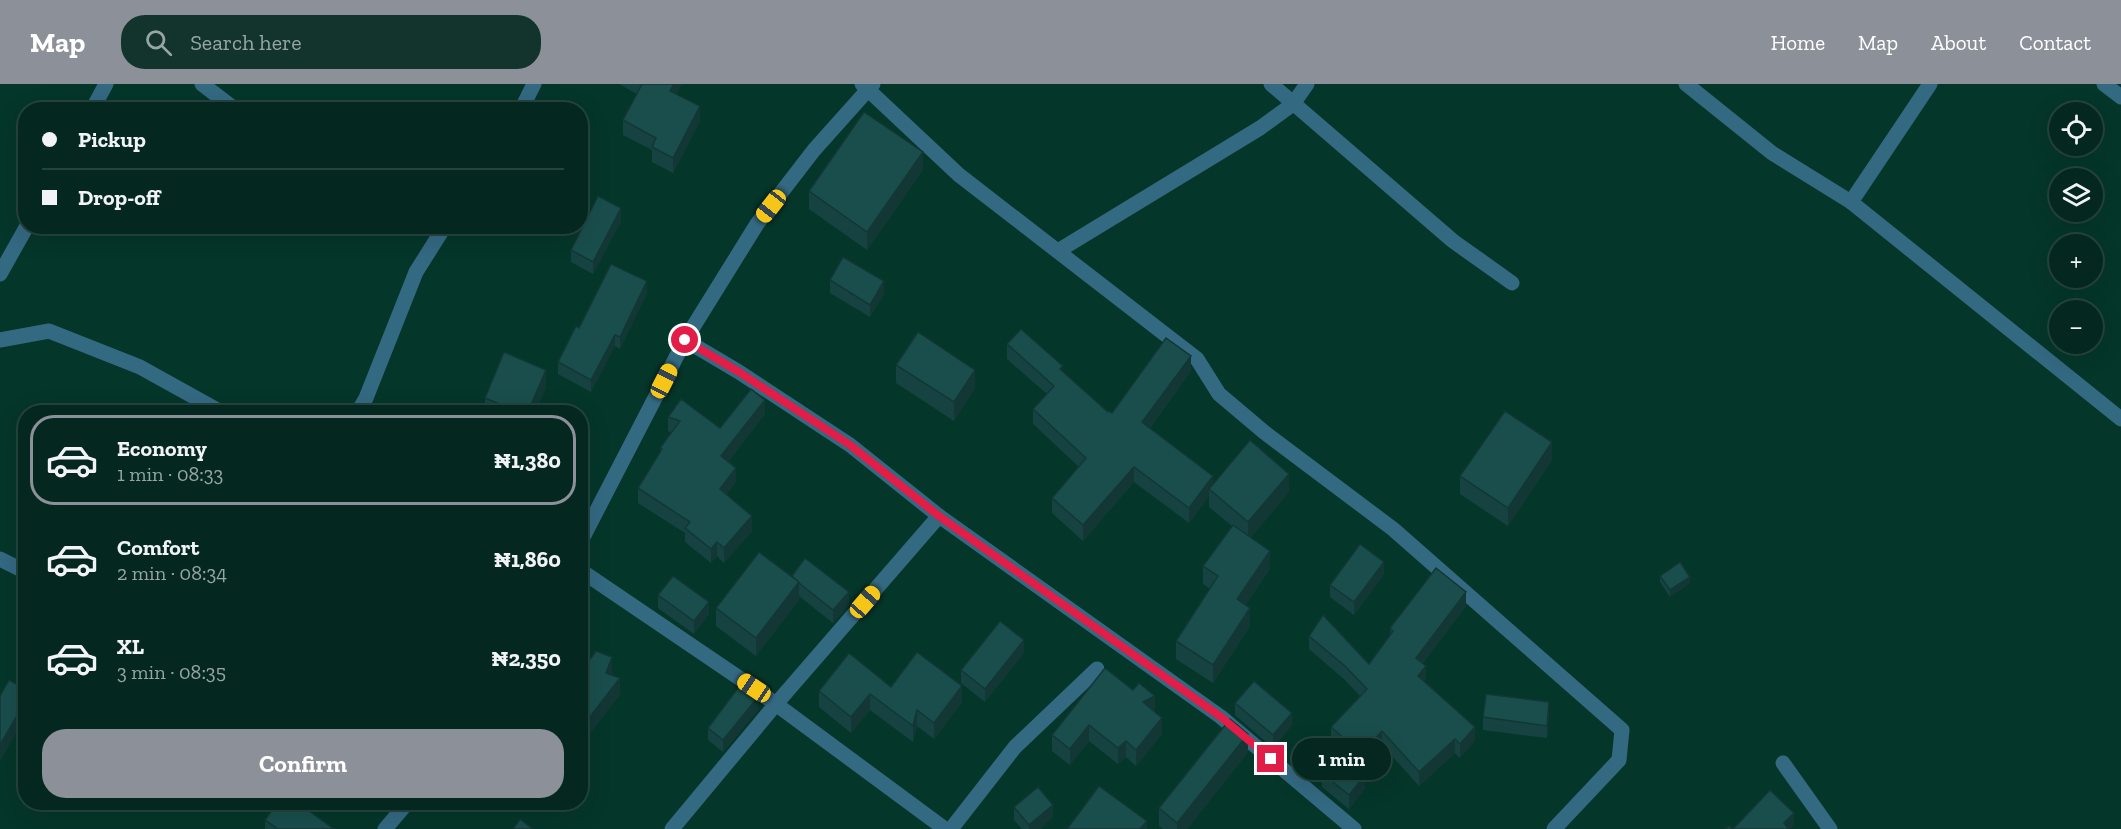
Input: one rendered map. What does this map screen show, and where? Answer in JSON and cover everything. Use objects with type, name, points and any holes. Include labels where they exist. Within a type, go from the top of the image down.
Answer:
[{"type":"street","points":[[96,102],[106,84]]},
{"type":"street","points":[[202,84],[226,102]]},
{"type":"street","points":[[524,102],[534,84]]},
{"type":"street","points":[[1271,84],[1453,241],[1512,284]]},
{"type":"street","points":[[1059,251],[1260,128],[1293,104],[1307,84]]},
{"type":"street","points":[[1686,84],[1772,153],[1851,202],[2121,419]]},
{"type":"street","points":[[1851,202],[1930,84]]},
{"type":"street","points":[[2104,84],[2121,97]]},
{"type":"street","points":[[588,528],[685,340],[757,224],[868,85],[959,175],[1197,359],[1220,394],[1264,432],[1393,529],[1622,730],[1619,760],[1554,829]]},
{"type":"street","points":[[0,274],[22,234]]},
{"type":"street","points":[[362,405],[416,272],[440,234]]},
{"type":"street","points":[[0,340],[49,331],[140,367],[208,405]]},
{"type":"street","points":[[685,340],[739,372],[850,445],[939,516],[1221,717],[1354,829]]},
{"type":"street","points":[[672,829],[776,704],[939,516]]},
{"type":"street","points":[[0,559],[18,568]]},
{"type":"street","points":[[588,575],[776,704],[945,829]]},
{"type":"street","points":[[951,829],[1015,747],[1097,669]]},
{"type":"street","points":[[1783,763],[1830,829]]},
{"type":"street","points":[[385,829],[401,810]]},
{"type":"building","points":[[642,84],[674,84],[670,91],[700,106],[673,158],[652,147],[656,138],[623,120]]},
{"type":"building","points":[[864,112],[923,152],[867,232],[809,191]]},
{"type":"building","points":[[598,196],[621,208],[593,262],[571,250],[579,234],[588,234],[588,216]]},
{"type":"building","points":[[843,257],[884,281],[870,305],[830,280]]},
{"type":"building","points":[[611,264],[647,281],[620,337],[615,335],[591,380],[558,362],[576,326],[579,328]]},
{"type":"building","points":[[1021,329],[1063,366],[1060,369],[1108,412],[1112,413],[1166,338],[1191,356],[1142,422],[1213,476],[1189,508],[1134,467],[1083,525],[1052,498],[1086,458],[1033,409],[1054,386],[1007,344]]},
{"type":"building","points":[[918,332],[975,370],[954,402],[896,365]]},
{"type":"building","points":[[504,352],[546,370],[531,405],[502,405],[485,398]]},
{"type":"building","points":[[751,389],[765,400],[721,456],[736,468],[720,489],[752,516],[724,548],[717,542],[711,549],[685,528],[690,522],[638,488],[662,449],[660,448],[680,421],[668,417],[681,399],[720,428]]},
{"type":"building","points":[[1505,411],[1552,442],[1508,508],[1460,476]]},
{"type":"building","points":[[1250,440],[1289,474],[1248,522],[1209,489]]},
{"type":"building","points":[[1233,525],[1270,551],[1237,599],[1250,608],[1213,665],[1176,641],[1218,576],[1203,566]]},
{"type":"building","points":[[1360,544],[1384,562],[1354,602],[1330,585]]},
{"type":"building","points":[[759,552],[799,582],[756,638],[716,608]]},
{"type":"building","points":[[805,558],[849,592],[833,610],[792,576]]},
{"type":"building","points":[[1680,562],[1690,577],[1670,590],[1660,576]]},
{"type":"building","points":[[1436,568],[1466,592],[1416,658],[1426,666],[1418,676],[1475,727],[1460,744],[1455,739],[1419,772],[1382,731],[1351,764],[1365,775],[1349,795],[1322,773],[1347,741],[1331,727],[1367,689],[1345,666],[1309,636],[1323,615],[1369,664],[1393,631],[1390,628]]},
{"type":"building","points":[[673,576],[709,602],[694,621],[658,595]]},
{"type":"building","points":[[1000,621],[1024,640],[985,689],[961,670]]},
{"type":"building","points":[[596,651],[612,657],[606,673],[620,678],[588,719],[588,662]]},
{"type":"building","points":[[917,652],[962,686],[934,723],[917,710],[913,726],[870,694],[851,717],[819,691],[849,653],[891,687]]},
{"type":"building","points":[[1105,668],[1133,690],[1139,683],[1155,696],[1143,702],[1162,718],[1136,750],[1126,741],[1118,748],[1089,725],[1070,749],[1052,735]]},
{"type":"building","points":[[9,680],[18,685],[18,714],[0,745],[0,696]]},
{"type":"building","points":[[1254,681],[1292,713],[1273,735],[1235,703]]},
{"type":"building","points":[[741,684],[758,697],[723,740],[708,728]]},
{"type":"building","points":[[1486,694],[1549,702],[1547,726],[1483,717]]},
{"type":"building","points":[[1230,719],[1248,734],[1177,823],[1159,808]]},
{"type":"building","points":[[1099,786],[1147,821],[1140,829],[1067,829]]},
{"type":"building","points":[[1038,787],[1053,805],[1029,825],[1014,807]]},
{"type":"building","points":[[1770,790],[1794,813],[1784,823],[1788,828],[1733,829]]},
{"type":"building","points":[[272,810],[308,810],[334,829],[278,829],[265,820]]},
{"type":"building","points":[[520,819],[533,829],[513,829]]},
{"type":"route","points":[[685,340],[739,372],[850,445],[939,516],[1221,717],[1271,759]]}]
